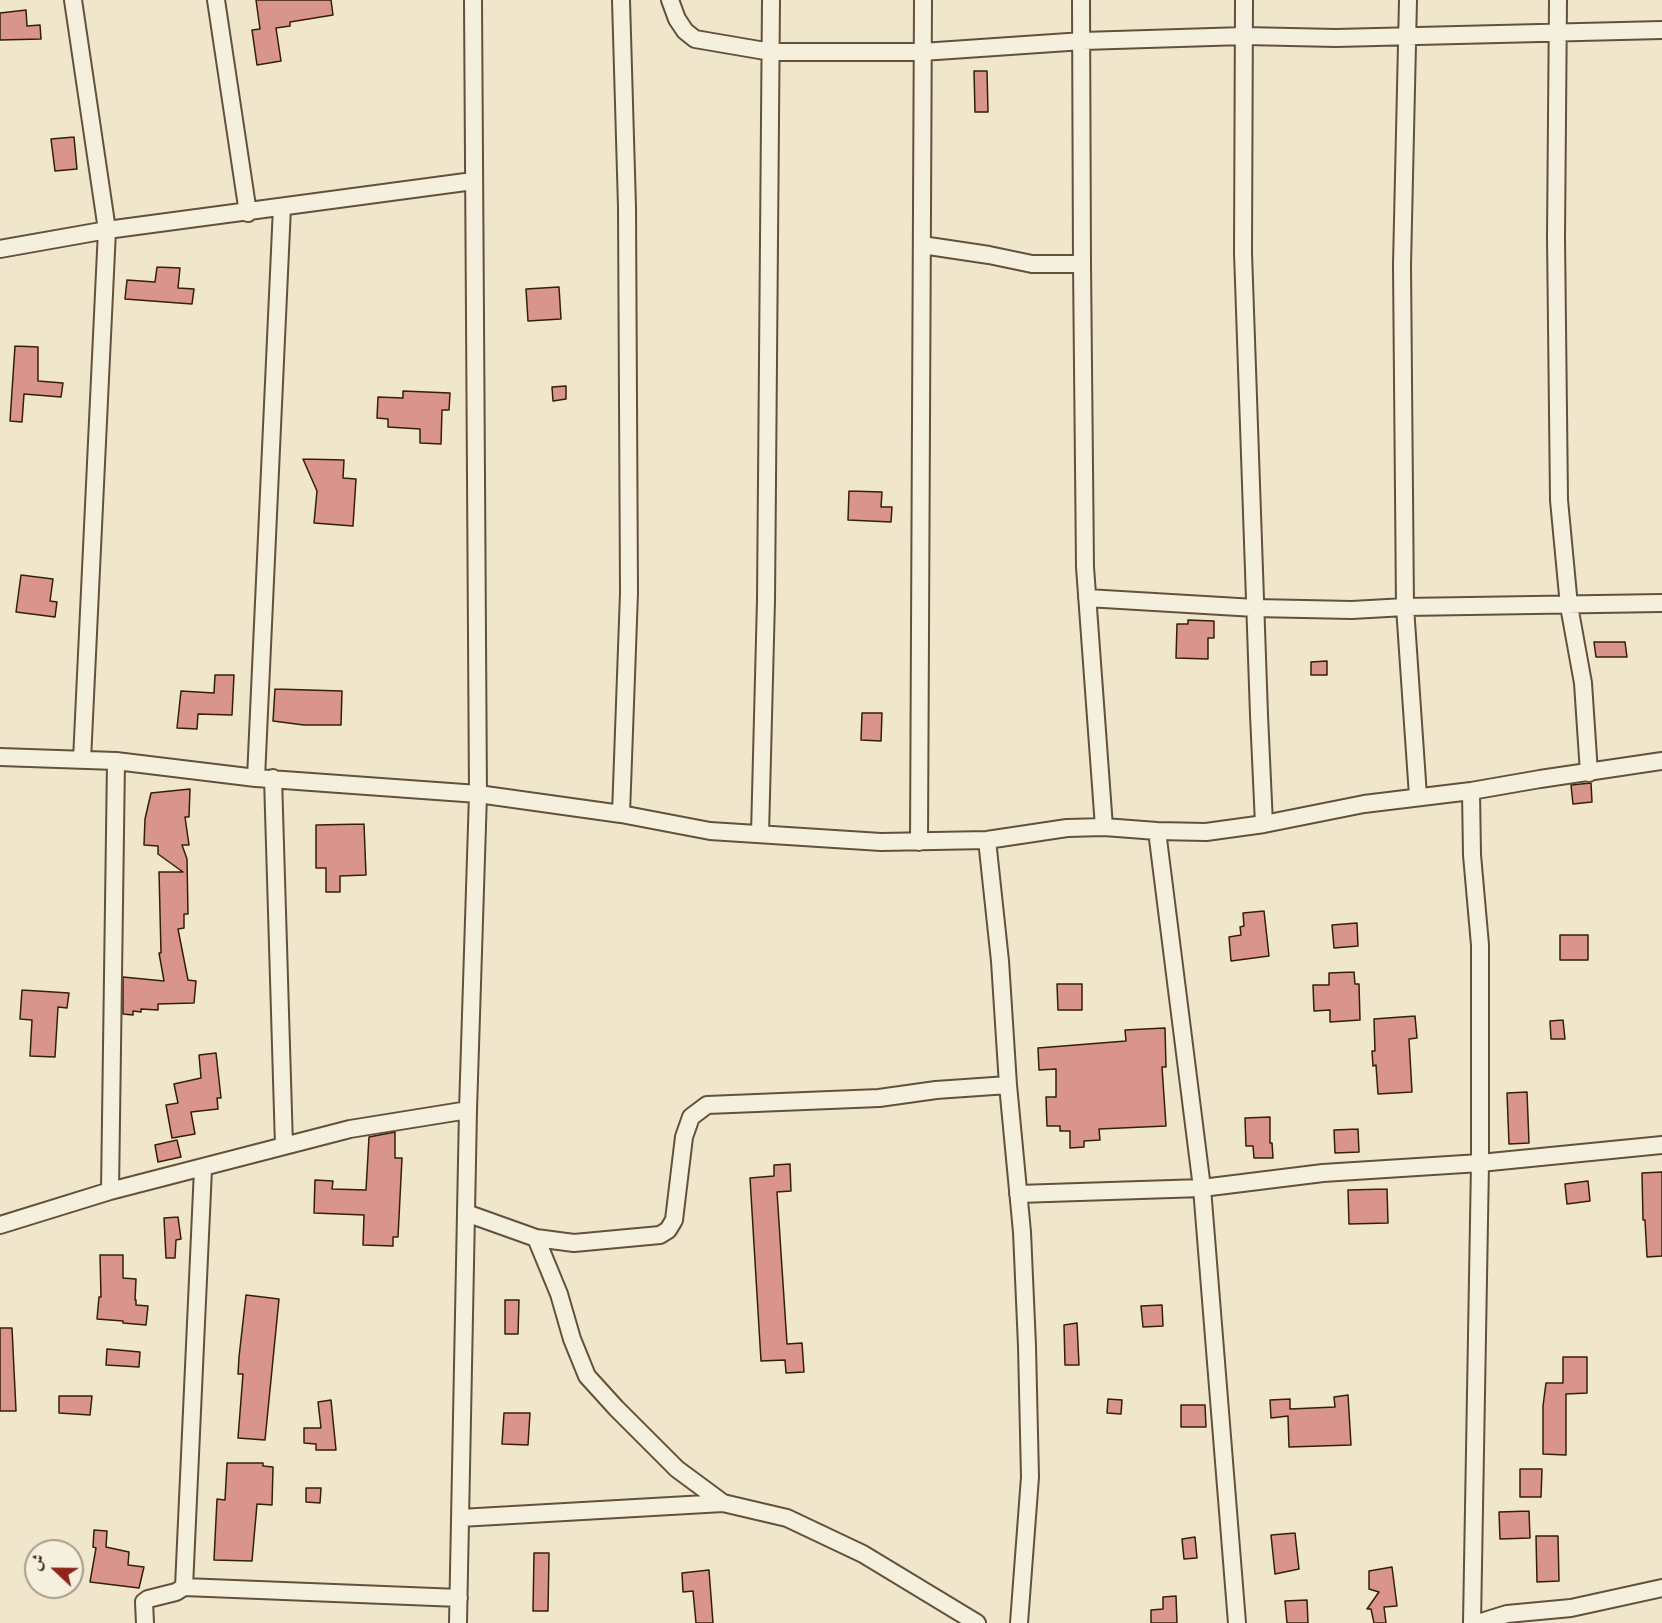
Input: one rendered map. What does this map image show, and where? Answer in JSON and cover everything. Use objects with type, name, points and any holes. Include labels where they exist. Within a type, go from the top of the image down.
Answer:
[{"type":"street","points":[[74,0],[107,230],[82,760]]},
{"type":"street","points":[[216,0],[248,213]]},
{"type":"street","points":[[458,1623],[468,1110],[478,794],[473,0]]},
{"type":"street","points":[[621,0],[627,207],[629,593],[621,814]]},
{"type":"street","points":[[670,0],[681,25],[695,39],[771,52],[922,52],[1083,40],[1244,36],[1336,38],[1662,30]]},
{"type":"street","points":[[760,834],[766,600],[771,0]]},
{"type":"street","points":[[919,842],[923,0]]},
{"type":"street","points":[[1082,0],[1085,567],[1104,827]]},
{"type":"street","points":[[1244,0],[1243,253],[1264,824]]},
{"type":"street","points":[[1408,0],[1402,288],[1405,607],[1418,796]]},
{"type":"street","points":[[1558,0],[1557,237],[1560,500],[1569,606],[1583,683],[1589,772]]},
{"type":"street","points":[[0,249],[107,230],[248,213],[473,181]]},
{"type":"street","points":[[256,778],[282,207]]},
{"type":"street","points":[[922,245],[1032,264],[1082,264]]},
{"type":"street","points":[[1088,598],[1255,608],[1352,610],[1405,607],[1662,603]]},
{"type":"street","points":[[0,757],[117,761],[256,778],[478,794],[621,814],[710,831],[881,842],[987,840],[1066,828],[1104,827],[1206,832],[1264,824],[1418,796],[1471,791],[1540,778],[1662,761]]},
{"type":"street","points":[[110,1191],[117,761]]},
{"type":"street","points":[[273,778],[284,1146]]},
{"type":"street","points":[[1471,791],[1472,855],[1480,945],[1472,1623]]},
{"type":"street","points":[[1157,831],[1202,1188],[1237,1623]]},
{"type":"street","points":[[987,840],[1000,961],[1028,1346],[1030,1477],[1019,1623]]},
{"type":"street","points":[[466,1213],[536,1238],[574,1243],[660,1235],[668,1230],[674,1220],[684,1137],[691,1117],[707,1105],[879,1098],[936,1090],[1008,1085]]},
{"type":"street","points":[[0,1225],[110,1191],[350,1129],[468,1110]]},
{"type":"street","points":[[1018,1194],[1202,1188],[1323,1173],[1479,1163],[1662,1145]]},
{"type":"street","points":[[184,1587],[203,1168]]},
{"type":"street","points":[[536,1238],[559,1294],[572,1339],[587,1376],[677,1469],[723,1503]]},
{"type":"street","points":[[460,1518],[723,1503],[787,1518],[862,1554],[977,1623]]},
{"type":"street","points":[[145,1623],[144,1602],[177,1592],[184,1587],[459,1598]]},
{"type":"street","points":[[1478,1623],[1508,1614],[1571,1608],[1662,1588]]},
{"type":"building","points":[[256,0],[331,0],[333,15],[290,22],[290,26],[276,28],[281,61],[257,65],[252,30],[260,29]]},
{"type":"building","points":[[26,10],[27,26],[40,25],[41,39],[0,40],[0,13]]},
{"type":"building","points":[[974,71],[987,71],[988,112],[975,112]]},
{"type":"building","points":[[74,137],[77,169],[55,171],[51,139]]},
{"type":"building","points":[[157,267],[180,268],[178,288],[194,289],[192,304],[125,299],[127,280],[155,282]]},
{"type":"building","points":[[559,287],[561,319],[528,321],[526,289]]},
{"type":"building","points":[[15,346],[38,347],[38,381],[63,383],[61,397],[24,394],[22,422],[10,421]]},
{"type":"building","points":[[566,386],[566,399],[553,401],[552,387]]},
{"type":"building","points":[[403,391],[450,393],[449,410],[442,410],[441,444],[420,443],[420,429],[388,427],[388,419],[377,418],[378,397],[403,398]]},
{"type":"building","points":[[303,459],[344,460],[343,478],[356,479],[353,526],[314,523],[317,491]]},
{"type":"building","points":[[849,491],[882,492],[881,507],[892,507],[891,522],[848,520]]},
{"type":"building","points":[[21,575],[53,579],[50,601],[57,602],[55,617],[16,612]]},
{"type":"building","points":[[1188,620],[1214,621],[1214,638],[1208,638],[1208,659],[1176,658],[1177,624],[1188,624]]},
{"type":"building","points":[[1594,642],[1625,642],[1627,657],[1596,657]]},
{"type":"building","points":[[1327,661],[1327,675],[1311,675],[1311,662]]},
{"type":"building","points":[[215,675],[234,675],[232,715],[198,714],[197,729],[177,728],[181,691],[214,693]]},
{"type":"building","points":[[275,689],[342,691],[341,725],[304,725],[273,721]]},
{"type":"building","points":[[862,713],[882,713],[881,741],[861,740]]},
{"type":"building","points":[[1591,783],[1592,802],[1573,804],[1571,785]]},
{"type":"building","points":[[190,789],[189,817],[185,817],[189,845],[182,845],[187,859],[188,914],[184,914],[184,928],[178,929],[188,980],[196,981],[194,1003],[158,1004],[158,1010],[141,1009],[141,1012],[133,1011],[133,1015],[123,1014],[123,977],[164,981],[159,953],[161,953],[159,872],[183,872],[158,854],[158,846],[144,845],[145,819],[151,793]]},
{"type":"building","points":[[364,824],[366,875],[340,876],[340,892],[326,892],[326,868],[316,868],[316,825]]},
{"type":"building","points":[[1264,911],[1269,956],[1231,961],[1229,937],[1241,935],[1240,927],[1244,926],[1243,913]]},
{"type":"building","points":[[1357,923],[1358,946],[1334,948],[1332,925]]},
{"type":"building","points":[[1560,935],[1588,935],[1588,960],[1560,960]]},
{"type":"building","points":[[1354,972],[1355,984],[1359,984],[1360,1020],[1330,1022],[1330,1010],[1314,1011],[1313,985],[1329,985],[1329,973]]},
{"type":"building","points":[[1057,984],[1082,984],[1082,1010],[1058,1010]]},
{"type":"building","points":[[22,990],[69,993],[67,1008],[58,1007],[55,1057],[30,1056],[32,1020],[20,1019]]},
{"type":"building","points":[[1415,1016],[1417,1038],[1409,1039],[1412,1092],[1378,1094],[1376,1065],[1373,1066],[1372,1051],[1375,1051],[1374,1019]]},
{"type":"building","points":[[1563,1020],[1565,1039],[1551,1039],[1550,1021]]},
{"type":"building","points":[[1165,1028],[1166,1067],[1162,1067],[1166,1126],[1099,1129],[1100,1140],[1084,1141],[1084,1147],[1070,1148],[1070,1131],[1060,1131],[1060,1126],[1047,1126],[1046,1097],[1056,1097],[1056,1069],[1039,1070],[1038,1048],[1126,1041],[1125,1030]]},
{"type":"building","points":[[216,1053],[221,1098],[217,1098],[218,1109],[191,1112],[195,1134],[172,1138],[166,1105],[178,1103],[174,1084],[201,1078],[199,1055]]},
{"type":"building","points":[[1527,1092],[1529,1143],[1509,1144],[1507,1093]]},
{"type":"building","points":[[1270,1117],[1270,1143],[1272,1143],[1273,1158],[1254,1158],[1253,1146],[1246,1146],[1245,1118]]},
{"type":"building","points":[[1358,1129],[1359,1152],[1335,1153],[1334,1130]]},
{"type":"building","points":[[395,1132],[395,1158],[402,1158],[398,1237],[393,1237],[393,1246],[363,1245],[364,1215],[314,1213],[315,1180],[333,1181],[332,1189],[366,1190],[369,1137]]},
{"type":"building","points":[[177,1140],[181,1157],[158,1162],[155,1145]]},
{"type":"building","points":[[790,1164],[791,1191],[777,1192],[787,1344],[802,1343],[804,1372],[786,1373],[785,1360],[761,1361],[750,1178],[774,1176],[774,1165]]},
{"type":"building","points":[[1662,1172],[1662,1256],[1647,1257],[1642,1173]]},
{"type":"building","points":[[1588,1181],[1590,1201],[1567,1204],[1565,1184]]},
{"type":"building","points":[[1387,1189],[1388,1223],[1349,1224],[1348,1190]]},
{"type":"building","points":[[178,1217],[181,1239],[176,1240],[175,1258],[166,1258],[164,1218]]},
{"type":"building","points":[[100,1255],[123,1255],[123,1278],[136,1279],[136,1305],[148,1306],[146,1325],[97,1319],[99,1297],[101,1297]]},
{"type":"building","points":[[246,1295],[279,1299],[265,1440],[238,1438],[243,1374],[238,1374]]},
{"type":"building","points":[[505,1300],[519,1300],[518,1334],[505,1334]]},
{"type":"building","points":[[1162,1305],[1163,1326],[1143,1327],[1141,1306]]},
{"type":"building","points":[[1077,1323],[1079,1365],[1065,1365],[1064,1325]]},
{"type":"building","points":[[0,1328],[12,1328],[16,1411],[0,1411]]},
{"type":"building","points":[[107,1349],[140,1352],[139,1367],[106,1365]]},
{"type":"building","points":[[1563,1357],[1587,1357],[1587,1393],[1566,1394],[1566,1455],[1543,1454],[1543,1406],[1546,1383],[1563,1383]]},
{"type":"building","points":[[1348,1395],[1351,1445],[1289,1447],[1288,1416],[1271,1418],[1270,1400],[1290,1399],[1290,1409],[1335,1407],[1334,1397]]},
{"type":"building","points":[[59,1396],[92,1396],[90,1415],[59,1413]]},
{"type":"building","points":[[1108,1399],[1122,1400],[1121,1414],[1107,1413]]},
{"type":"building","points":[[331,1400],[336,1450],[316,1450],[316,1444],[304,1443],[304,1428],[321,1428],[318,1402]]},
{"type":"building","points":[[1181,1405],[1205,1405],[1206,1427],[1181,1427]]},
{"type":"building","points":[[504,1413],[530,1413],[528,1445],[502,1444]]},
{"type":"building","points":[[227,1463],[263,1463],[263,1466],[273,1467],[272,1505],[257,1504],[252,1561],[214,1560],[217,1499],[225,1500]]},
{"type":"building","points":[[1520,1469],[1542,1469],[1541,1497],[1520,1497]]},
{"type":"building","points":[[306,1488],[321,1488],[320,1503],[306,1502]]},
{"type":"building","points":[[1529,1511],[1530,1538],[1500,1539],[1499,1512]]},
{"type":"building","points":[[94,1530],[107,1531],[106,1547],[129,1552],[128,1565],[144,1567],[139,1588],[90,1582],[96,1548],[93,1547]]},
{"type":"building","points":[[1295,1533],[1299,1569],[1275,1574],[1271,1535]]},
{"type":"building","points":[[1536,1536],[1558,1536],[1559,1581],[1537,1582]]},
{"type":"building","points":[[1195,1537],[1197,1558],[1184,1559],[1182,1539]]},
{"type":"building","points":[[534,1553],[549,1553],[548,1611],[533,1611]]},
{"type":"building","points":[[1392,1567],[1397,1606],[1384,1607],[1386,1623],[1374,1623],[1371,1609],[1367,1609],[1379,1592],[1369,1589],[1369,1571]]},
{"type":"building","points":[[709,1570],[713,1623],[696,1623],[693,1591],[683,1592],[682,1573]]},
{"type":"building","points":[[1176,1596],[1177,1623],[1151,1623],[1151,1610],[1163,1609],[1163,1597]]},
{"type":"building","points":[[1307,1600],[1308,1623],[1287,1623],[1285,1601]]}]
